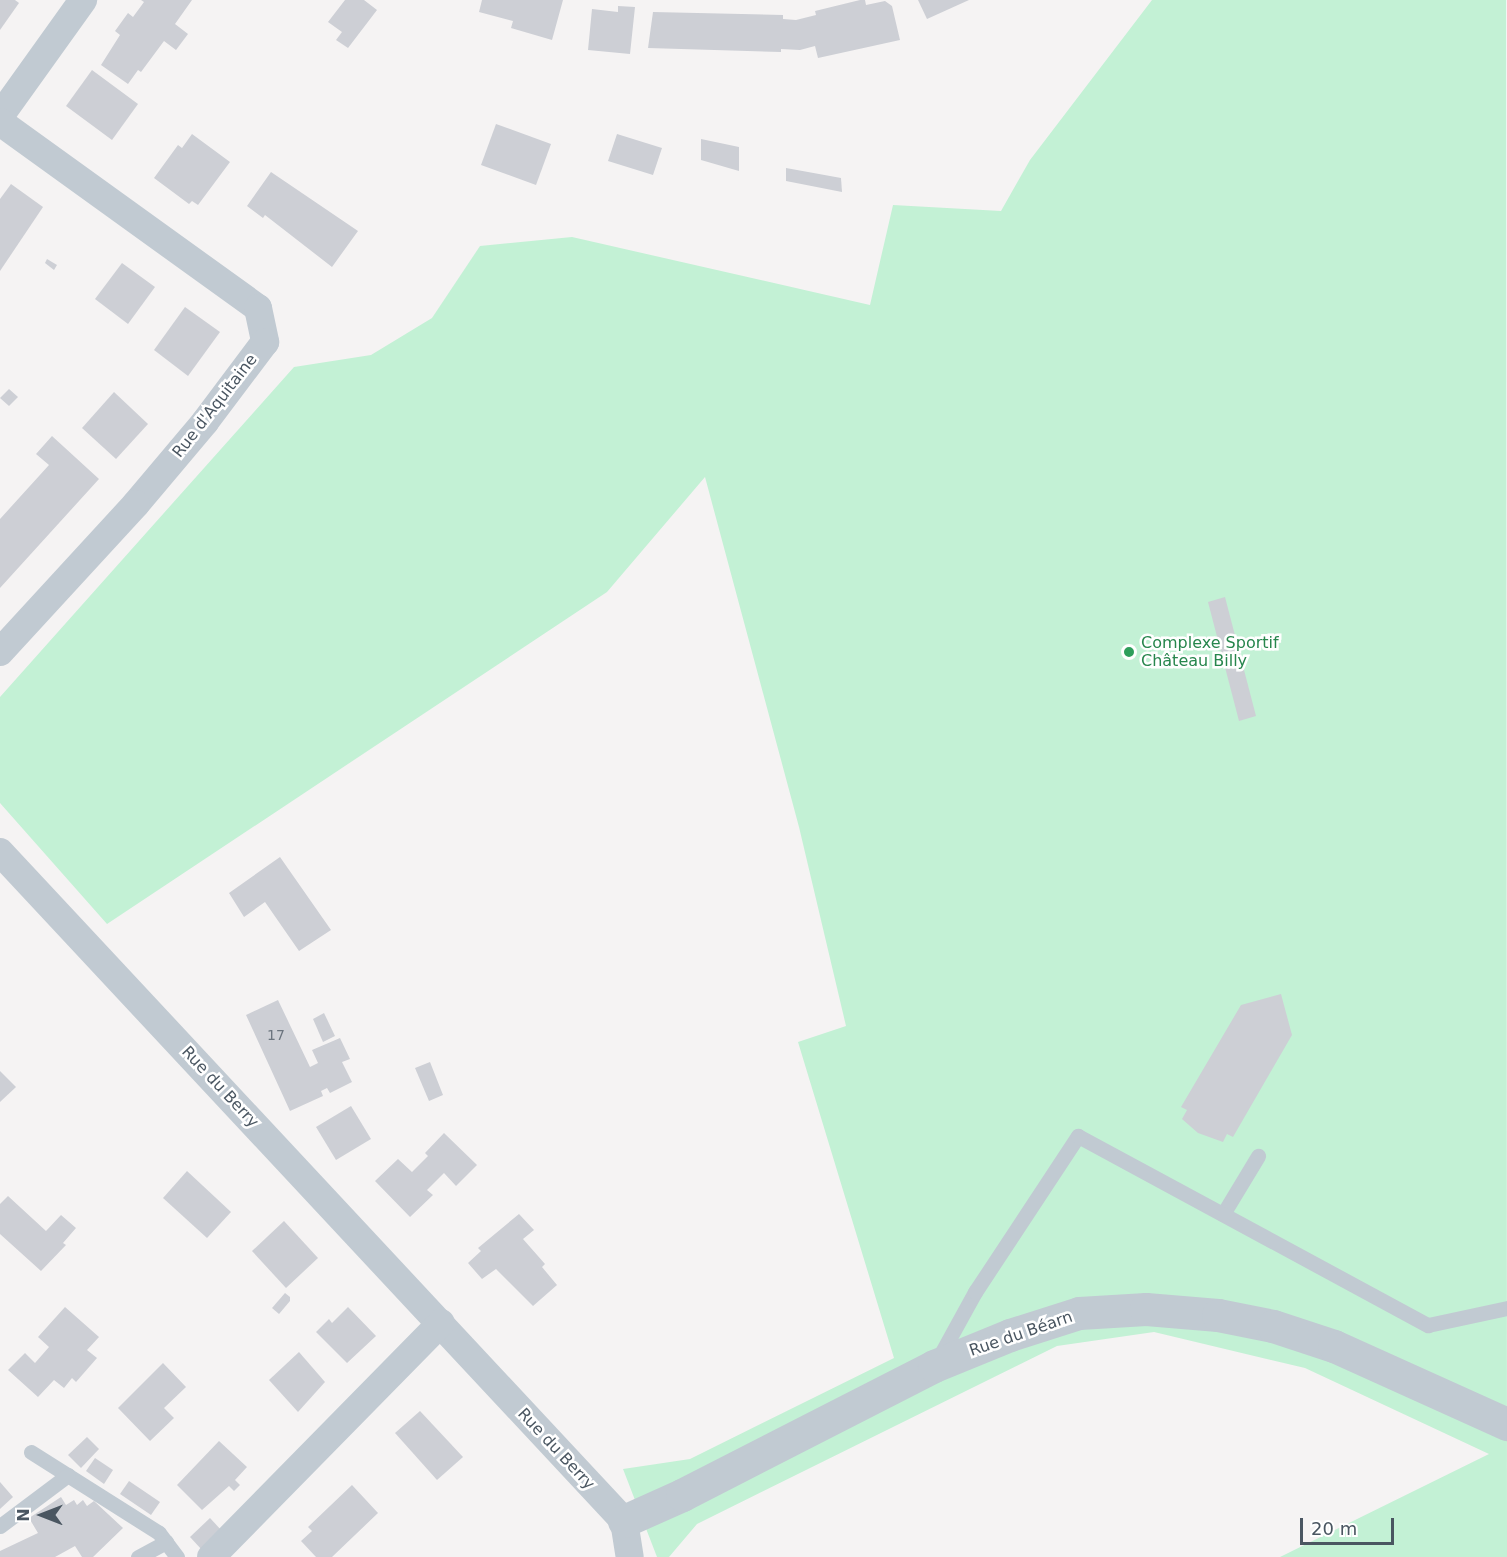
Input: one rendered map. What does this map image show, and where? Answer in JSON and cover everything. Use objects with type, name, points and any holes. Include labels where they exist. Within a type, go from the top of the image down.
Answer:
[{"type":"street","points":[[0,116],[83,0]]},
{"type":"street","name":"Rue d'Aquitaine","points":[[0,122],[258,308],[265,342],[205,422],[143,495],[0,652]]},
{"type":"street","name":"Rue du Berry","points":[[0,852],[624,1521]]},
{"type":"street","name":"Rue du Béarn","points":[[624,1521],[692,1490],[934,1366],[1010,1335],[1079,1314],[1146,1309],[1218,1315],[1273,1326],[1334,1346],[1507,1424]]},
{"type":"street","points":[[211,1557],[441,1323]]},
{"type":"street","points":[[624,1521],[630,1557]]},
{"type":"lane","points":[[934,1366],[975,1292],[1078,1136],[1428,1325],[1507,1308]]},
{"type":"lane","points":[[1223,1214],[1258,1156]]},
{"type":"lane","points":[[31,1452],[159,1533],[177,1557]]},
{"type":"lane","points":[[0,1526],[68,1475]]},
{"type":"lane","points":[[138,1557],[166,1542]]},
{"type":"green space","points":[[1152,0],[1506,0],[1507,1557],[1280,1557],[1489,1454],[1305,1368],[1154,1332],[1057,1346],[697,1524],[669,1557],[657,1557],[623,1469],[690,1459],[894,1358],[798,1042],[846,1026],[799,827],[705,477],[607,592],[107,924],[0,803],[0,697],[294,367],[371,355],[432,318],[480,246],[572,237],[870,305],[893,205],[1001,211],[1030,160]]},
{"type":"building","points":[[0,0],[15,0],[19,3],[0,30]]},
{"type":"building","points":[[141,0],[192,0],[175,24],[188,34],[176,50],[164,41],[141,72],[138,70],[128,84],[101,65],[120,35],[115,31],[128,13],[133,17],[144,2]]},
{"type":"building","points":[[345,0],[364,0],[377,10],[348,48],[336,40],[342,32],[328,22]]},
{"type":"building","points":[[482,0],[563,0],[552,40],[511,28],[513,21],[479,12]]},
{"type":"building","points":[[865,0],[866,5],[885,1],[892,6],[900,40],[818,58],[815,46],[800,50],[781,49],[781,52],[648,48],[653,12],[783,15],[783,19],[796,20],[816,15],[815,11]]},
{"type":"building","points":[[918,0],[969,0],[927,19]]},
{"type":"building","points":[[618,6],[635,7],[630,54],[588,50],[592,9],[618,12]]},
{"type":"building","points":[[92,70],[138,104],[112,140],[66,106]]},
{"type":"building","points":[[496,124],[551,144],[536,185],[481,165]]},
{"type":"building","points":[[192,134],[230,162],[198,205],[192,201],[189,204],[154,178],[178,145],[182,148]]},
{"type":"building","points":[[617,134],[662,148],[653,175],[608,161]]},
{"type":"building","points":[[701,139],[739,147],[739,171],[701,160]]},
{"type":"building","points":[[786,168],[841,178],[842,192],[786,181]]},
{"type":"building","points":[[271,172],[358,231],[332,267],[265,215],[263,218],[247,206]]},
{"type":"building","points":[[11,184],[43,207],[0,271],[0,199]]},
{"type":"building","points":[[47,259],[57,265],[54,270],[45,263]]},
{"type":"building","points":[[122,263],[155,287],[128,324],[95,299]]},
{"type":"building","points":[[185,307],[220,332],[188,376],[154,350]]},
{"type":"building","points":[[9,389],[18,397],[9,406],[0,398]]},
{"type":"building","points":[[114,392],[148,424],[116,459],[82,428]]},
{"type":"building","points":[[52,436],[99,479],[0,588],[0,519],[49,465],[36,454]]},
{"type":"building","points":[[1225,597],[1256,716],[1239,721],[1208,602]]},
{"type":"building","points":[[280,857],[331,930],[299,951],[265,902],[244,917],[229,893]]},
{"type":"building","points":[[1281,994],[1292,1035],[1233,1137],[1227,1134],[1223,1142],[1198,1133],[1182,1119],[1187,1110],[1181,1107],[1241,1005]]},
{"type":"building","points":[[278,1000],[310,1067],[318,1063],[312,1050],[340,1038],[350,1059],[342,1062],[352,1082],[330,1093],[327,1088],[321,1091],[323,1096],[290,1111],[246,1015]]},
{"type":"building","points":[[324,1013],[335,1036],[323,1042],[313,1019]]},
{"type":"building","points":[[430,1062],[443,1095],[429,1101],[415,1068]]},
{"type":"building","points":[[0,1071],[16,1087],[0,1102]]},
{"type":"building","points":[[351,1106],[371,1139],[336,1160],[316,1127]]},
{"type":"building","points":[[444,1133],[477,1165],[456,1186],[444,1173],[427,1190],[433,1195],[410,1217],[375,1181],[398,1159],[412,1172],[428,1156],[425,1153]]},
{"type":"building","points":[[187,1171],[231,1212],[207,1238],[163,1198]]},
{"type":"building","points":[[8,1196],[46,1231],[61,1215],[76,1228],[63,1243],[66,1245],[41,1271],[0,1234],[0,1204]]},
{"type":"building","points":[[519,1214],[534,1230],[523,1239],[545,1264],[542,1267],[557,1285],[533,1306],[496,1269],[482,1279],[468,1263],[481,1251],[478,1248]]},
{"type":"building","points":[[284,1221],[318,1258],[286,1288],[252,1251]]},
{"type":"building","points":[[285,1293],[290,1297],[290,1301],[279,1314],[272,1308]]},
{"type":"building","points":[[65,1307],[99,1337],[87,1350],[97,1358],[76,1382],[72,1378],[64,1388],[54,1380],[38,1397],[8,1370],[25,1353],[35,1363],[49,1347],[38,1337]]},
{"type":"building","points":[[348,1307],[376,1336],[347,1363],[316,1332],[329,1319],[332,1323]]},
{"type":"building","points":[[299,1352],[325,1382],[298,1412],[269,1380]]},
{"type":"building","points":[[163,1363],[186,1387],[164,1408],[174,1418],[150,1441],[118,1408]]},
{"type":"building","points":[[420,1411],[463,1457],[437,1480],[395,1433]]},
{"type":"building","points":[[87,1437],[99,1449],[81,1468],[68,1455]]},
{"type":"building","points":[[219,1441],[247,1467],[235,1480],[240,1485],[234,1491],[229,1486],[202,1510],[177,1485]]},
{"type":"building","points":[[95,1458],[113,1470],[104,1484],[86,1471]]},
{"type":"building","points":[[129,1481],[160,1502],[151,1515],[120,1494]]},
{"type":"building","points":[[0,1482],[13,1497],[0,1509]]},
{"type":"building","points":[[352,1485],[378,1513],[332,1557],[316,1557],[301,1541],[312,1531],[308,1527]]},
{"type":"building","points":[[61,1497],[66,1505],[74,1500],[77,1505],[83,1500],[87,1506],[94,1501],[123,1528],[93,1557],[82,1557],[75,1546],[55,1557],[0,1557],[0,1551],[38,1533],[29,1518]]},
{"type":"building","points":[[210,1518],[222,1531],[202,1550],[190,1537]]},
{"type":"place","name":"Complexe Sportif Château Billy","points":[[1129,652]]}]
